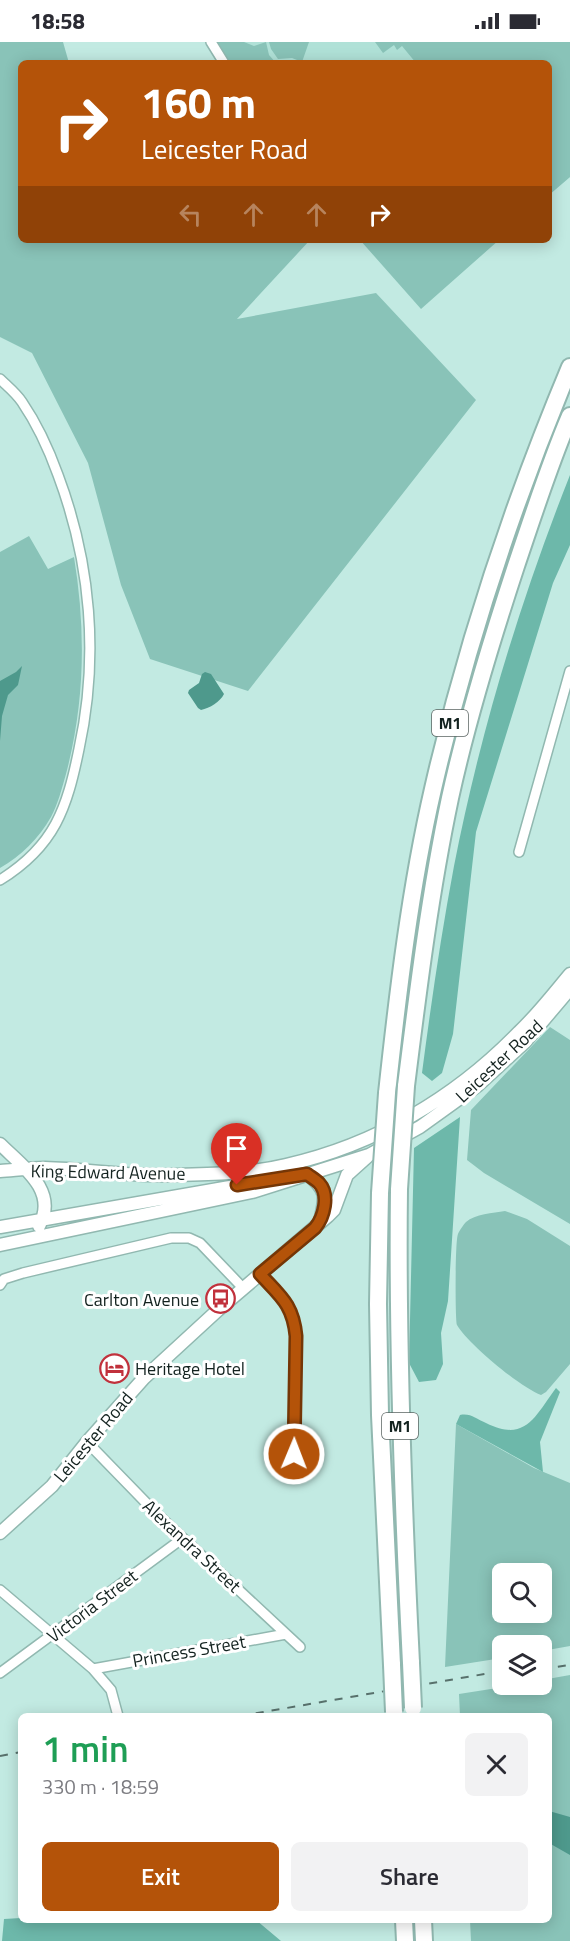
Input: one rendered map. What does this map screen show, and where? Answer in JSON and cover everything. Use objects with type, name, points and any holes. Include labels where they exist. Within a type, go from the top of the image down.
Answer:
[{"type":"highway","name":"M1","points":[[394,1713],[380,1404],[378,1304],[380,1193],[387,1094],[406,938],[433,789],[456,698],[493,572],[549,417],[570,367]]},
{"type":"highway","name":"M1","points":[[413,1712],[400,1409],[398,1305],[399,1189],[406,1086],[435,879],[466,732],[502,610],[546,477],[570,416]]},
{"type":"highway","points":[[404,1923],[405,1941]]},
{"type":"highway","points":[[423,1923],[424,1941]]},
{"type":"main road","name":"Leicester Road","points":[[450,1091],[519,1033],[570,974]]},
{"type":"main road","name":"Leicester Road","points":[[452,1106],[525,1042],[570,989]]},
{"type":"main road","name":"King Edward Avenue","points":[[0,1171],[43,1168],[170,1176],[285,1166],[370,1139],[412,1116],[450,1091]]},
{"type":"main road","name":"King Edward Avenue","points":[[0,1245],[252,1192],[369,1155],[420,1127],[452,1106]]},
{"type":"main road","points":[[0,1144],[27,1169],[44,1193],[46,1206],[42,1220],[31,1239]]},
{"type":"main road","name":"Leicester Road","points":[[0,1533],[52,1486],[87,1442],[144,1378],[243,1288],[334,1210],[348,1176],[369,1155]]},
{"type":"main road","name":"King Edward Avenue","points":[[0,1227],[303,1175]]},
{"type":"main road","points":[[303,1175],[320,1184],[323,1192],[325,1207],[320,1221]]},
{"type":"street","points":[[211,42],[223,60]]},
{"type":"street","points":[[0,379],[21,401],[35,424],[66,497],[78,534],[83,562],[89,605],[91,652],[85,724],[66,802],[57,824],[44,843],[18,869],[0,880]]},
{"type":"street","points":[[519,852],[570,671]]},
{"type":"street","points":[[0,1285],[4,1279],[23,1273],[171,1238],[189,1238],[200,1243],[243,1288]]},
{"type":"street","points":[[260,1274],[286,1303],[294,1320],[296,1336],[294,1459]]},
{"type":"street","name":"Alexandra Street","points":[[87,1442],[183,1538],[300,1647]]},
{"type":"street","name":"Victoria Street","points":[[0,1673],[183,1538]]},
{"type":"street","points":[[0,1590],[93,1669],[111,1690],[117,1713]]},
{"type":"street","name":"Princess Street","points":[[93,1669],[286,1634]]},
{"type":"shaded area","points":[[0,42],[63,42],[68,60],[18,60],[18,243],[307,243],[237,319],[376,293],[476,400],[248,691],[150,659],[121,585],[88,463],[32,353],[0,337]]},
{"type":"shaded area","points":[[215,42],[570,42],[570,177],[552,192],[552,60],[226,60]]},
{"type":"shaded area","points":[[215,42],[244,42],[254,46],[266,42],[269,55],[273,60],[246,60],[227,60]]},
{"type":"shaded area","points":[[269,42],[309,42],[303,60],[278,59]]},
{"type":"shaded area","points":[[375,42],[570,42],[570,177],[552,192],[552,60],[414,60],[402,46],[397,50],[394,45],[383,53]]},
{"type":"shaded area","points":[[363,243],[496,243],[421,309]]},
{"type":"shaded area","points":[[570,475],[570,545],[553,583],[476,832],[453,1034],[442,1073],[432,1081],[422,1073],[445,918],[464,816],[489,717],[518,619]]},
{"type":"shaded area","points":[[29,536],[48,569],[74,557],[82,639],[80,693],[72,747],[63,785],[53,812],[29,846],[0,868],[0,552]]},
{"type":"shaded area","points":[[22,666],[18,685],[8,695],[2,716],[0,741],[0,681]]},
{"type":"shaded area","points":[[205,672],[211,674],[224,694],[220,700],[201,710],[188,693],[199,683]]},
{"type":"shaded area","points":[[550,1027],[570,1040],[570,1224],[484,1173],[467,1160],[471,1110]]},
{"type":"shaded area","points":[[460,1117],[448,1301],[441,1333],[443,1364],[436,1380],[419,1382],[409,1363],[414,1148]]},
{"type":"shaded area","points":[[505,1211],[527,1219],[570,1246],[570,1364],[541,1395],[521,1384],[495,1364],[472,1343],[457,1325],[456,1250],[458,1234],[464,1224],[474,1217]]},
{"type":"shaded area","points":[[556,1388],[560,1392],[540,1442],[543,1472],[456,1424],[460,1415],[464,1415],[500,1428],[511,1430],[520,1428],[535,1417]]},
{"type":"shaded area","points":[[456,1424],[534,1468],[570,1483],[570,1646],[552,1649],[552,1635],[492,1635],[492,1660],[445,1667]]},
{"type":"shaded area","points":[[570,1675],[570,1941],[471,1941],[470,1923],[552,1923],[552,1713],[460,1713],[459,1694],[492,1689],[492,1695],[552,1695],[552,1678]]},
{"type":"shaded area","points":[[552,1812],[570,1817],[570,1855],[552,1845]]},
{"type":"shaded area","points":[[18,1918],[18,1923],[260,1923],[281,1941],[2,1941],[4,1919]]},
{"type":"railway","points":[[552,1668],[570,1665]]},
{"type":"railway","points":[[257,1713],[492,1673]]},
{"type":"railway","points":[[0,1756],[18,1753]]},
{"type":"place","name":"Carlton Avenue","points":[[220,1299]]},
{"type":"place","name":"Heritage Hotel","points":[[114,1368]]},
{"type":"route","points":[[237,1185],[307,1174],[320,1184],[325,1199],[325,1207],[315,1228],[260,1274],[290,1308],[294,1320],[296,1336],[294,1454]]}]
